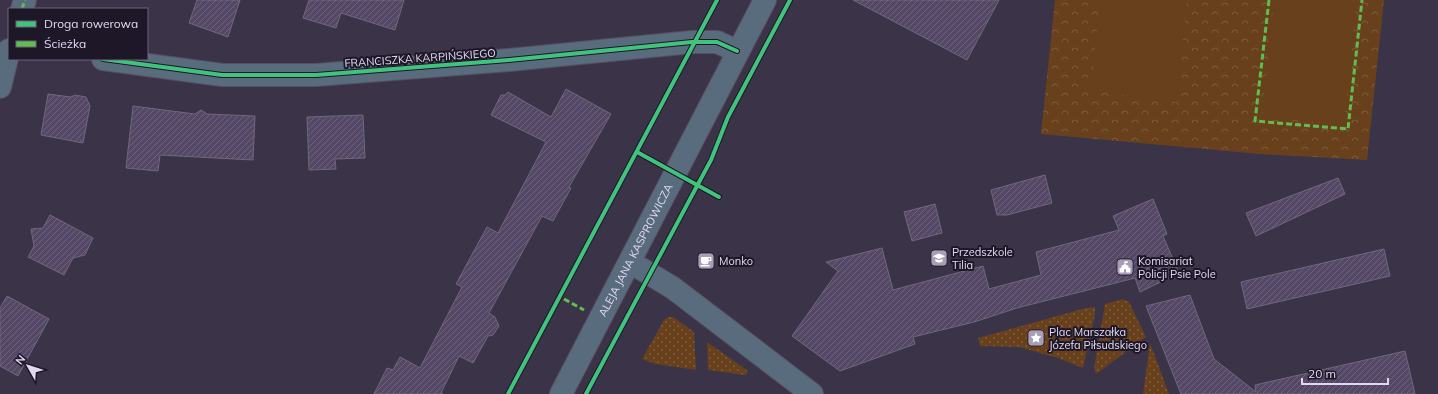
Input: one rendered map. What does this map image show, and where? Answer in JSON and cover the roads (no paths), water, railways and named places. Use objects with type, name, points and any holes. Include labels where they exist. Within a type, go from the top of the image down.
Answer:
[{"type":"street","name":"ALEJA JANA KASPROWICZA","points":[[561,394],[737,51],[765,0]]},
{"type":"street","name":"FRANCISZKA KARPIŃSKIEGO","points":[[110,60],[222,75],[316,75],[509,60],[692,42],[717,42],[737,51]]},
{"type":"street","points":[[0,87],[8,54]]},
{"type":"street","points":[[630,262],[673,288],[812,394]]},
{"type":"place","name":"Przedszkole Tilia","points":[[939,258]]},
{"type":"place","name":"Monko","points":[[706,261]]},
{"type":"place","name":"Komisariat Policji Psie Pole","points":[[1125,267]]},
{"type":"place","name":"Plac Marszałka Józefa Piłsudskiego","points":[[1036,338]]}]
